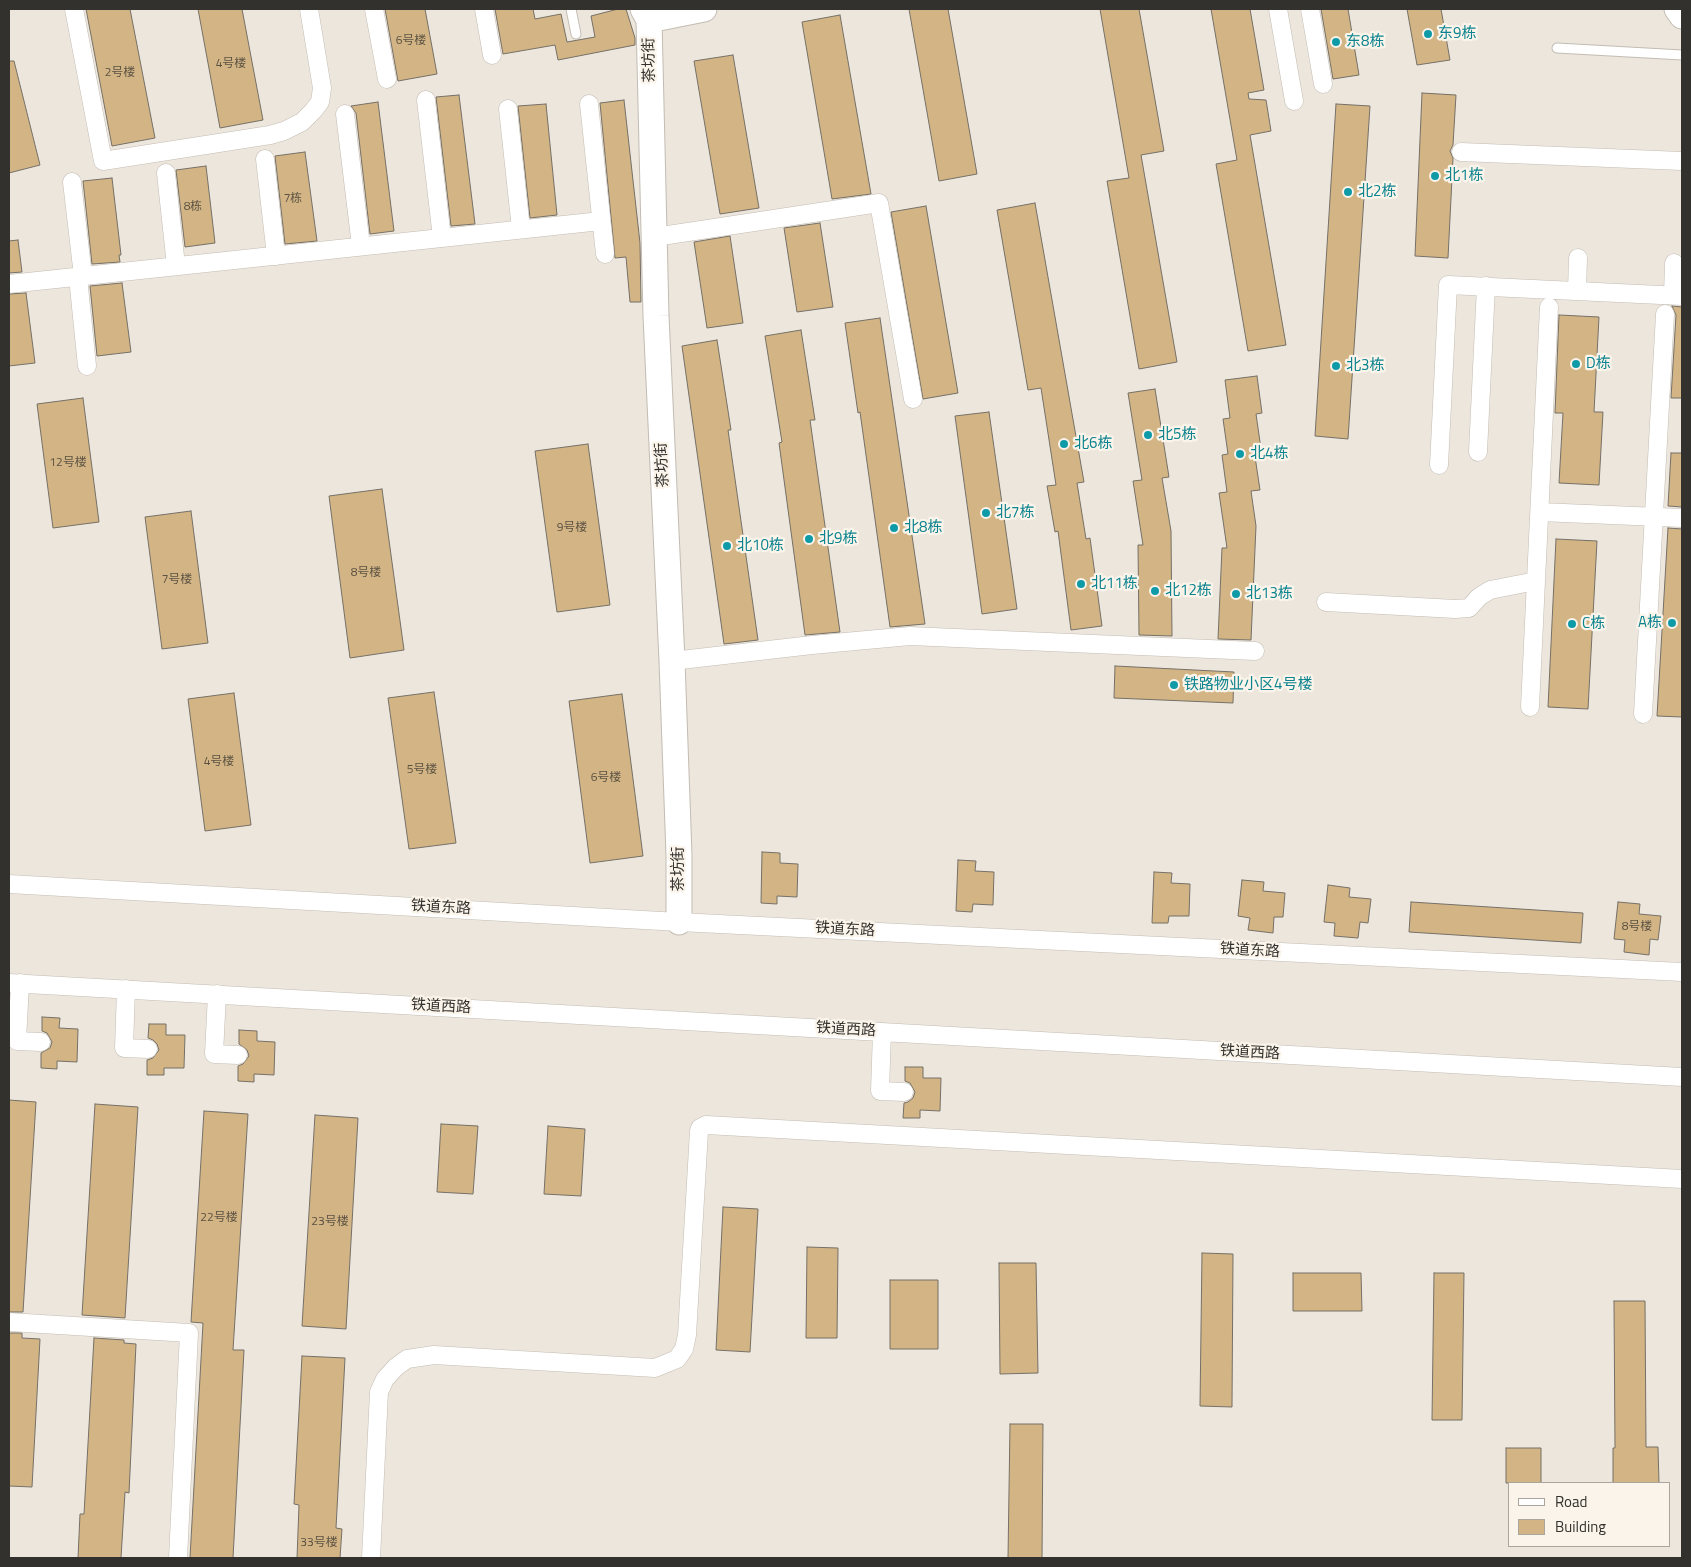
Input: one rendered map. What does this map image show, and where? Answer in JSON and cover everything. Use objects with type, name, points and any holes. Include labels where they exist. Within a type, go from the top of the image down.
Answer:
[{"type":"street","points":[[74,9],[103,161],[270,135],[284,131],[302,122],[320,102],[322,88],[309,9]]},
{"type":"street","points":[[374,9],[387,79]]},
{"type":"street","points":[[484,9],[492,54]]},
{"type":"street","points":[[646,14],[704,9]]},
{"type":"street","points":[[1278,9],[1294,101]]},
{"type":"street","points":[[1310,9],[1323,84]]},
{"type":"street","points":[[1677,9],[1682,16]]},
{"type":"street","name":"茶坊街","points":[[646,14],[656,316],[672,661],[679,855],[679,922]]},
{"type":"street","points":[[426,100],[442,238]]},
{"type":"street","points":[[589,104],[605,254]]},
{"type":"street","points":[[508,109],[521,229]]},
{"type":"street","points":[[345,114],[360,246]]},
{"type":"street","points":[[1461,152],[1682,161]]},
{"type":"street","points":[[265,159],[276,256]]},
{"type":"street","points":[[166,173],[176,266]]},
{"type":"street","points":[[72,182],[87,366]]},
{"type":"street","points":[[654,237],[879,203],[913,398]]},
{"type":"street","points":[[9,284],[601,221]]},
{"type":"street","points":[[1576,291],[1578,258]]},
{"type":"street","points":[[1439,465],[1448,284],[1678,296],[1674,263]]},
{"type":"street","points":[[1478,452],[1486,286]]},
{"type":"street","points":[[1530,707],[1549,307]]},
{"type":"street","points":[[1643,714],[1665,314]]},
{"type":"street","points":[[1540,512],[1682,518]]},
{"type":"street","points":[[1326,602],[1456,609],[1469,608],[1478,596],[1490,590],[1536,581]]},
{"type":"street","points":[[672,661],[910,636],[1255,650]]},
{"type":"street","name":"铁道东路","points":[[9,884],[679,922],[1682,972]]},
{"type":"street","points":[[14,983],[17,1041],[42,1042]]},
{"type":"street","name":"铁道西路","points":[[14,983],[1682,1077]]},
{"type":"street","points":[[126,989],[124,1048],[148,1049]]},
{"type":"street","points":[[217,994],[214,1054],[238,1055]]},
{"type":"street","points":[[882,1032],[880,1091],[904,1092]]},
{"type":"street","points":[[371,1558],[376,1414],[379,1392],[391,1373],[407,1359],[434,1355],[655,1368],[677,1359],[684,1349],[687,1335],[699,1131],[700,1128],[706,1125],[1682,1179]]},
{"type":"street","points":[[9,1322],[189,1332],[178,1558]]},
{"type":"lane","points":[[572,9],[576,34]]},
{"type":"lane","points":[[1557,48],[1682,55]]},
{"type":"building","points":[[86,9],[130,9],[155,138],[112,146]]},
{"type":"building","points":[[198,9],[242,9],[263,120],[220,128]]},
{"type":"building","points":[[385,9],[425,9],[437,74],[398,81]]},
{"type":"building","points":[[495,9],[533,9],[535,19],[561,14],[567,42],[595,37],[591,16],[618,9],[626,9],[635,38],[635,45],[558,60],[555,45],[503,54]]},
{"type":"building","points":[[909,9],[948,9],[977,174],[939,181]]},
{"type":"building","points":[[1100,9],[1139,9],[1164,151],[1141,155],[1177,362],[1139,369],[1107,181],[1129,178]]},
{"type":"building","points":[[1211,9],[1250,9],[1264,90],[1248,93],[1249,99],[1266,100],[1271,131],[1250,135],[1286,345],[1248,351],[1216,164],[1237,160]]},
{"type":"building","name":"东8栋","points":[[1321,9],[1348,9],[1359,75],[1333,79]]},
{"type":"building","name":"东9栋","points":[[1407,9],[1441,9],[1450,60],[1417,65]]},
{"type":"building","points":[[840,15],[871,194],[832,199],[802,22]]},
{"type":"building","points":[[733,55],[759,208],[720,214],[694,61]]},
{"type":"building","points":[[9,61],[14,61],[40,165],[9,173]]},
{"type":"building","name":"北1栋","points":[[1422,93],[1456,95],[1453,145],[1450,151],[1453,158],[1448,258],[1415,256]]},
{"type":"building","points":[[459,95],[475,224],[451,226],[436,97]]},
{"type":"building","points":[[624,100],[640,243],[641,302],[630,302],[626,257],[615,258],[600,103]]},
{"type":"building","points":[[378,102],[394,231],[370,234],[356,113],[351,106]]},
{"type":"building","points":[[546,104],[557,215],[530,218],[518,106]]},
{"type":"building","points":[[1336,104],[1370,106],[1348,439],[1315,436]]},
{"type":"building","points":[[305,152],[317,241],[285,244],[275,156]]},
{"type":"building","points":[[206,166],[215,243],[185,247],[176,170]]},
{"type":"building","points":[[112,178],[121,255],[119,255],[120,262],[92,264],[83,181]]},
{"type":"building","points":[[1035,203],[1084,482],[1077,483],[1086,539],[1090,538],[1102,626],[1071,630],[1058,531],[1055,532],[1047,486],[1056,485],[1041,388],[1028,390],[997,210]]},
{"type":"building","points":[[926,206],[958,393],[923,399],[891,212]]},
{"type":"building","points":[[820,223],[833,307],[797,312],[784,228]]},
{"type":"building","points":[[730,236],[743,323],[707,328],[694,242]]},
{"type":"building","points":[[18,240],[22,272],[9,273],[9,241]]},
{"type":"building","points":[[122,283],[131,352],[97,356],[90,286]]},
{"type":"building","points":[[26,293],[35,363],[9,366],[9,294]]},
{"type":"building","points":[[1672,306],[1682,307],[1682,398],[1671,398],[1676,315]]},
{"type":"building","name":"D栋","points":[[1559,315],[1599,317],[1594,412],[1603,412],[1599,485],[1559,483],[1563,413],[1555,413]]},
{"type":"building","name":"北8栋","points":[[880,318],[925,624],[890,627],[860,412],[858,413],[845,323]]},
{"type":"building","name":"北9栋","points":[[801,330],[815,420],[810,420],[840,632],[805,635],[779,443],[782,442],[765,336]]},
{"type":"building","name":"北10栋","points":[[717,340],[731,430],[728,430],[758,640],[724,644],[682,346]]},
{"type":"building","points":[[1257,376],[1262,413],[1256,414],[1261,449],[1254,450],[1260,490],[1251,491],[1256,526],[1251,640],[1218,639],[1222,548],[1227,548],[1219,493],[1227,492],[1222,455],[1228,454],[1223,419],[1230,418],[1225,380]]},
{"type":"building","points":[[1155,389],[1169,477],[1162,478],[1171,531],[1172,636],[1139,635],[1138,545],[1143,545],[1133,481],[1142,480],[1128,393]]},
{"type":"building","points":[[83,398],[99,522],[53,528],[37,404]]},
{"type":"building","name":"北7栋","points":[[989,412],[1017,609],[982,614],[955,416]]},
{"type":"building","points":[[588,444],[610,605],[557,612],[535,451]]},
{"type":"building","points":[[1671,453],[1682,453],[1682,507],[1668,506]]},
{"type":"building","points":[[382,489],[404,650],[350,658],[329,496]]},
{"type":"building","points":[[191,511],[208,643],[162,649],[145,517]]},
{"type":"building","name":"A栋","points":[[1668,528],[1682,529],[1682,717],[1657,716]]},
{"type":"building","name":"C栋","points":[[1556,539],[1597,541],[1588,709],[1548,707]]},
{"type":"building","name":"铁路物业小区4号楼","points":[[1115,666],[1234,672],[1233,703],[1114,698]]},
{"type":"building","points":[[434,692],[456,843],[409,849],[388,698]]},
{"type":"building","points":[[234,693],[251,825],[205,831],[188,699]]},
{"type":"building","points":[[622,694],[643,856],[590,863],[569,701]]},
{"type":"building","points":[[762,852],[780,853],[780,863],[798,864],[797,897],[777,896],[777,904],[761,903]]},
{"type":"building","points":[[958,860],[976,861],[975,871],[994,872],[993,905],[973,904],[972,912],[956,911]]},
{"type":"building","points":[[1154,872],[1172,873],[1171,883],[1190,884],[1189,916],[1169,916],[1168,923],[1152,923]]},
{"type":"building","points":[[1242,880],[1264,882],[1263,891],[1285,893],[1283,917],[1274,917],[1273,933],[1248,930],[1250,918],[1238,916]]},
{"type":"building","points":[[1328,885],[1350,888],[1349,897],[1371,899],[1368,923],[1360,922],[1358,938],[1334,936],[1335,923],[1324,922]]},
{"type":"building","points":[[1411,902],[1583,913],[1581,943],[1409,932]]},
{"type":"building","points":[[1618,902],[1640,904],[1639,914],[1661,916],[1658,940],[1650,939],[1649,955],[1624,952],[1625,940],[1614,939]]},
{"type":"building","points":[[42,1017],[60,1018],[59,1028],[78,1029],[77,1062],[57,1061],[57,1069],[41,1068],[41,1053],[50,1048],[52,1042],[47,1033],[42,1031]]},
{"type":"building","points":[[149,1024],[166,1024],[166,1035],[185,1035],[184,1068],[164,1068],[164,1075],[147,1075],[147,1060],[153,1058],[159,1050],[157,1044],[148,1038]]},
{"type":"building","points":[[239,1030],[257,1031],[257,1041],[275,1042],[274,1075],[254,1074],[254,1082],[238,1081],[238,1066],[243,1064],[249,1056],[247,1050],[239,1044]]},
{"type":"building","points":[[905,1067],[923,1067],[923,1078],[941,1078],[940,1111],[920,1110],[920,1118],[903,1118],[904,1103],[913,1098],[915,1092],[910,1083],[905,1081]]},
{"type":"building","points":[[9,1100],[36,1102],[23,1312],[9,1312]]},
{"type":"building","points":[[95,1104],[138,1107],[125,1318],[82,1315]]},
{"type":"building","points":[[204,1111],[248,1114],[233,1350],[244,1350],[233,1558],[190,1558],[203,1323],[191,1322]]},
{"type":"building","points":[[315,1115],[358,1118],[346,1329],[302,1326]]},
{"type":"building","points":[[441,1124],[478,1126],[473,1194],[437,1192]]},
{"type":"building","points":[[548,1126],[585,1129],[581,1196],[544,1194]]},
{"type":"building","points":[[723,1207],[758,1209],[750,1352],[716,1350]]},
{"type":"building","points":[[807,1247],[838,1248],[837,1338],[806,1338]]},
{"type":"building","points":[[1202,1253],[1233,1254],[1232,1407],[1200,1406]]},
{"type":"building","points":[[999,1263],[1036,1263],[1038,1373],[1000,1374]]},
{"type":"building","points":[[1293,1273],[1361,1273],[1362,1311],[1293,1311]]},
{"type":"building","points":[[1434,1273],[1464,1273],[1462,1420],[1432,1420]]},
{"type":"building","points":[[890,1280],[938,1280],[938,1349],[890,1349]]},
{"type":"building","points":[[1614,1301],[1645,1301],[1646,1447],[1658,1447],[1659,1482],[1613,1482],[1613,1448],[1615,1448]]},
{"type":"building","points":[[9,1333],[22,1333],[22,1338],[40,1339],[32,1487],[9,1486]]},
{"type":"building","points":[[94,1338],[124,1340],[124,1343],[136,1344],[129,1493],[125,1492],[121,1558],[78,1558],[80,1514],[84,1514]]},
{"type":"building","points":[[302,1356],[345,1358],[336,1528],[342,1529],[340,1558],[297,1558],[299,1505],[294,1504]]},
{"type":"building","points":[[1010,1424],[1043,1424],[1042,1558],[1008,1558]]},
{"type":"building","points":[[1506,1448],[1541,1448],[1541,1482],[1506,1483]]},
{"type":"place","name":"东9栋","points":[[1428,34]]},
{"type":"place","name":"东8栋","points":[[1336,42]]},
{"type":"place","name":"北1栋","points":[[1435,176]]},
{"type":"place","name":"北2栋","points":[[1348,192]]},
{"type":"place","name":"D栋","points":[[1576,364]]},
{"type":"place","name":"北3栋","points":[[1336,366]]},
{"type":"place","name":"北5栋","points":[[1148,435]]},
{"type":"place","name":"北6栋","points":[[1064,444]]},
{"type":"place","name":"北4栋","points":[[1240,454]]},
{"type":"place","name":"北7栋","points":[[986,513]]},
{"type":"place","name":"北8栋","points":[[894,528]]},
{"type":"place","name":"北9栋","points":[[809,539]]},
{"type":"place","name":"北10栋","points":[[727,546]]},
{"type":"place","name":"北11栋","points":[[1081,584]]},
{"type":"place","name":"北12栋","points":[[1155,591]]},
{"type":"place","name":"北13栋","points":[[1236,594]]},
{"type":"place","name":"A栋","points":[[1672,623]]},
{"type":"place","name":"C栋","points":[[1572,624]]},
{"type":"place","name":"铁路物业小区4号楼","points":[[1174,685]]}]
